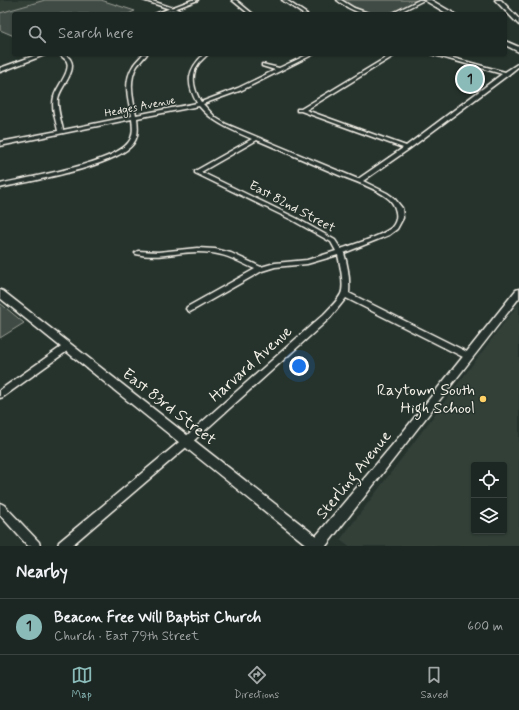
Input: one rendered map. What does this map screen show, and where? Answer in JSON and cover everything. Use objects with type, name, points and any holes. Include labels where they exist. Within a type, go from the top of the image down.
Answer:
[{"type":"highway","points":[[427,0],[448,12]]},
{"type":"highway","points":[[498,0],[518,19]]},
{"type":"highway","points":[[507,44],[519,50]]},
{"type":"street","points":[[145,0],[182,12]]},
{"type":"street","points":[[163,12],[196,0]]},
{"type":"street","points":[[234,0],[249,12]]},
{"type":"street","points":[[284,0],[302,12]]},
{"type":"street","points":[[339,0],[353,9],[363,12]]},
{"type":"street","points":[[398,12],[427,0]]},
{"type":"street","points":[[0,70],[38,56]]},
{"type":"street","points":[[62,132],[56,106],[56,97],[60,86],[69,71],[70,64],[65,56]]},
{"type":"street","points":[[0,186],[98,162],[116,155],[129,146],[136,132],[128,90],[128,82],[132,71],[143,56]]},
{"type":"street","points":[[190,309],[260,269],[275,265],[307,262],[340,252],[387,234],[395,228],[400,218],[399,208],[392,199],[383,193],[215,121],[208,116],[198,104],[191,86],[192,77],[198,62],[204,56]]},
{"type":"street","name":"Hedges Avenue","points":[[0,144],[198,104],[240,89],[308,56]]},
{"type":"street","points":[[392,56],[301,110],[407,148]]},
{"type":"street","points":[[441,56],[506,74]]},
{"type":"street","points":[[359,182],[519,64]]},
{"type":"street","points":[[264,65],[279,70]]},
{"type":"street","name":"East 82nd Street","points":[[257,138],[197,172],[294,219],[333,242],[340,252],[346,272],[345,294]]},
{"type":"street","points":[[138,253],[158,254],[197,250],[215,251],[230,254],[260,269]]},
{"type":"street","name":"Sterling Avenue","points":[[318,545],[403,440],[519,292]]},
{"type":"street","name":"East 83rd Street","points":[[0,293],[318,545]]},
{"type":"street","points":[[345,294],[468,356]]},
{"type":"street","name":"Harvard Avenue","points":[[63,546],[187,441],[327,316],[345,294]]},
{"type":"street","points":[[0,394],[67,346]]},
{"type":"street","points":[[0,508],[35,546]]},
{"type":"shaded area","points":[[0,0],[45,0],[0,13]]},
{"type":"shaded area","points":[[45,0],[101,0],[135,11],[12,12],[12,35],[0,30],[0,13]]},
{"type":"shaded area","points":[[342,0],[418,0],[408,6],[392,12],[366,12]]},
{"type":"shaded area","points":[[0,303],[24,323],[0,338]]},
{"type":"shaded area","name":"Raytown South High School","points":[[519,303],[519,546],[348,546],[340,540]]},
{"type":"place","name":"Beacon Free Will Baptist Church","points":[[470,79]]},
{"type":"place","name":"Raytown South High School","points":[[483,399]]}]
